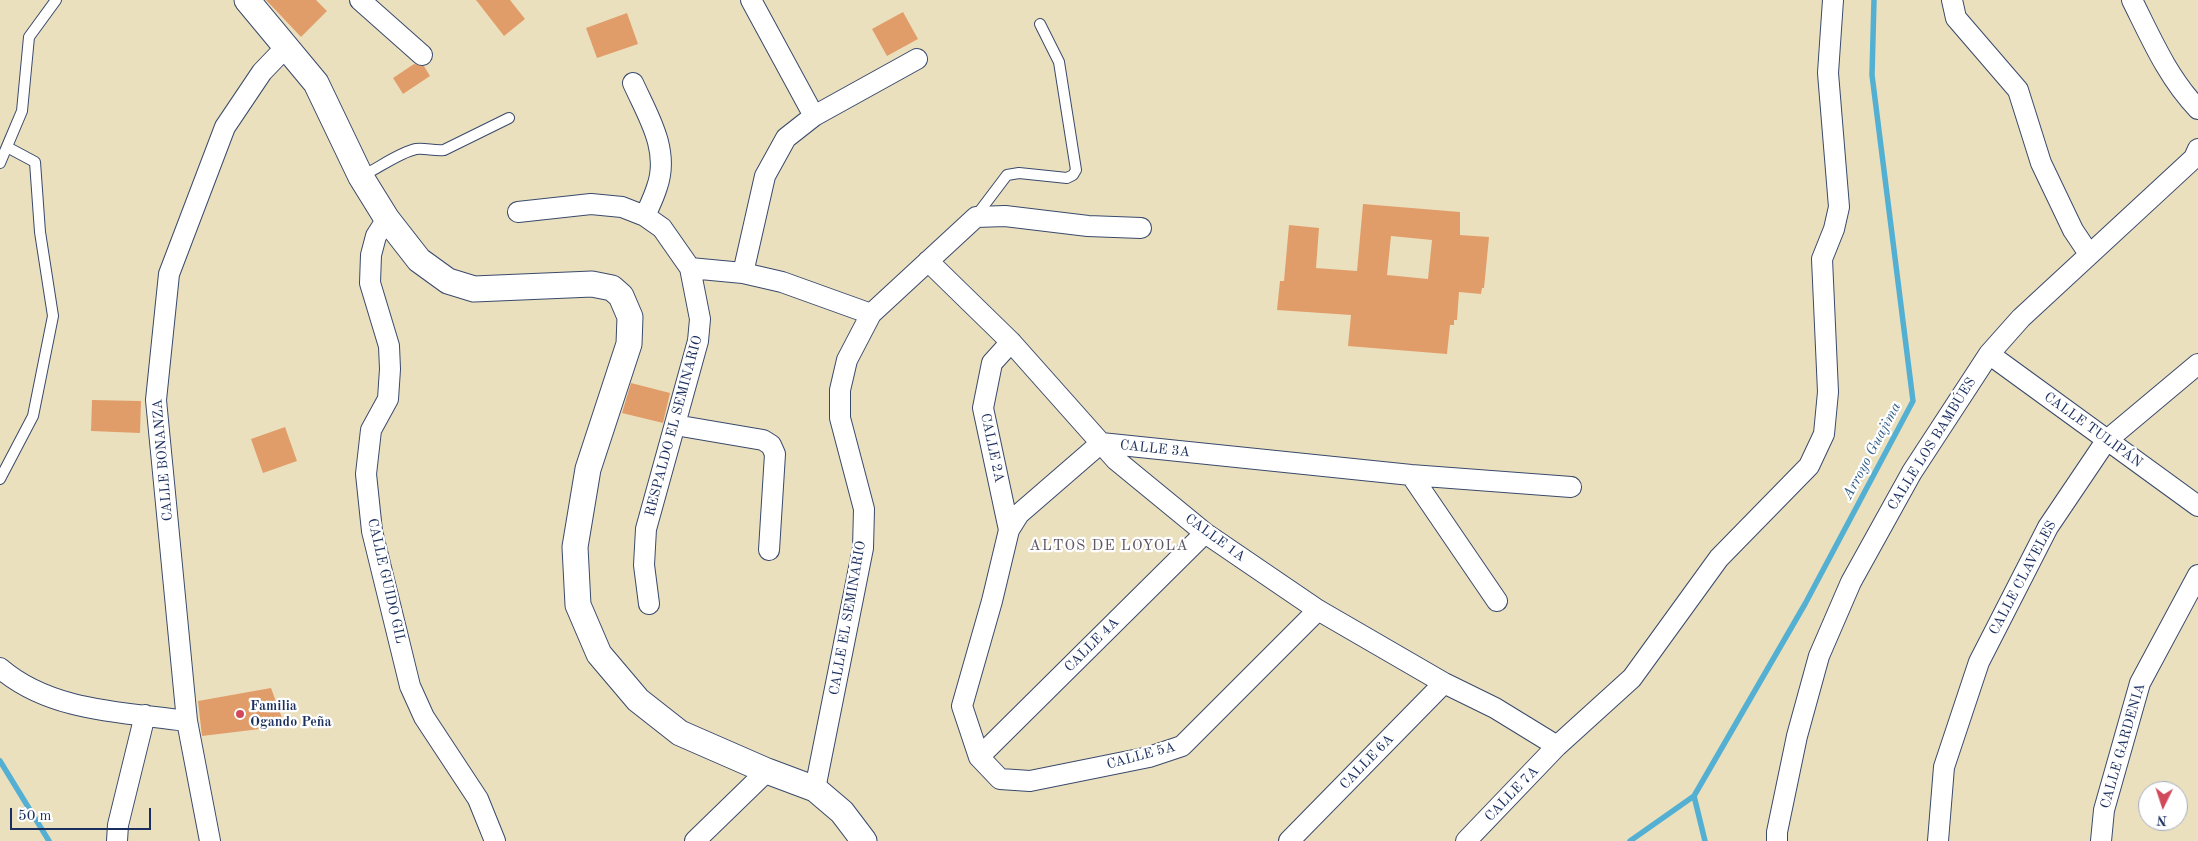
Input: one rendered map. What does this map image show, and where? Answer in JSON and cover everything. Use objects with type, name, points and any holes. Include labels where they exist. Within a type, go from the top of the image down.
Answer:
[{"type":"street","points":[[246,0],[316,83],[361,177],[387,219],[420,260],[448,282],[474,289],[592,284],[612,288],[622,296],[630,317],[629,344],[588,469],[575,547],[578,605],[599,654],[638,700],[680,733],[815,790],[842,812],[864,841]]},
{"type":"street","points":[[360,0],[422,55]]},
{"type":"street","name":"CALLE 7A","points":[[1466,841],[1557,746],[1632,678],[1719,558],[1809,466],[1824,434],[1828,392],[1822,258],[1834,229],[1839,207],[1828,73],[1833,0]]},
{"type":"street","points":[[1952,0],[1956,18],[2018,90],[2041,163],[2074,230],[2089,254]]},
{"type":"street","points":[[2132,0],[2163,61],[2186,96],[2198,109]]},
{"type":"street","points":[[754,1],[814,116]]},
{"type":"street","name":"CALLE BONANZA","points":[[210,841],[188,721],[156,400],[169,274],[225,128],[262,72],[286,47]]},
{"type":"street","points":[[743,273],[765,176],[786,138],[814,116],[917,59]]},
{"type":"street","points":[[633,83],[660,144],[662,161],[658,186],[645,216]]},
{"type":"street","name":"CALLE LOS BAMBÚES","points":[[1777,841],[1777,832],[1797,736],[1818,656],[1851,582],[1912,472],[1989,354],[2021,318],[2194,158],[2198,149]]},
{"type":"street","name":"RESPALDO EL SEMINARIO","points":[[518,212],[590,204],[622,207],[645,216],[662,228],[690,268],[700,319],[696,349],[646,529],[644,565],[649,604]]},
{"type":"street","points":[[976,217],[1005,216],[1088,226],[1142,228]]},
{"type":"street","name":"CALLE EL SEMINARIO","points":[[815,790],[863,548],[864,509],[840,418],[840,390],[847,360],[872,314],[976,217]]},
{"type":"street","name":"CALLE GUIDO GIL","points":[[387,219],[376,236],[371,256],[370,283],[389,346],[390,369],[388,399],[371,430],[366,474],[372,531],[410,686],[424,717],[478,799],[495,841]]},
{"type":"street","name":"CALLE 1A","points":[[928,260],[1011,342],[1116,460],[1205,534],[1318,610],[1444,683],[1495,708],[1557,746]]},
{"type":"street","points":[[690,268],[743,273],[782,282],[872,314]]},
{"type":"street","name":"CALLE 2A","points":[[1009,530],[983,408],[992,363],[1011,342]]},
{"type":"street","name":"CALLE TULIPÁN","points":[[1989,354],[2106,441],[2198,506]]},
{"type":"street","name":"CALLE CLAVELES","points":[[1938,841],[1944,768],[1979,662],[2048,527],[2106,441],[2198,364]]},
{"type":"street","points":[[675,425],[763,440],[771,446],[775,454],[768,550]]},
{"type":"street","name":"CALLE 3A","points":[[979,757],[962,706],[992,601],[1009,530],[1019,514],[1101,444],[1411,475],[1571,487]]},
{"type":"street","points":[[1411,475],[1497,601]]},
{"type":"street","name":"CALLE 4A","points":[[979,757],[1205,534]]},
{"type":"street","name":"CALLE GARDENIA","points":[[2101,841],[2104,810],[2140,683],[2198,575]]},
{"type":"street","name":"CALLE 5A","points":[[979,757],[1000,779],[1030,781],[1149,757],[1182,746],[1318,610]]},
{"type":"street","points":[[0,668],[16,682],[49,698],[84,707],[188,721]]},
{"type":"street","name":"CALLE 6A","points":[[1289,841],[1444,683]]},
{"type":"street","points":[[117,841],[118,825],[145,715]]},
{"type":"street","points":[[695,841],[767,771]]},
{"type":"lane","points":[[0,163],[22,111],[29,37],[56,0]]},
{"type":"lane","points":[[976,217],[1007,175],[1018,173],[1067,178],[1073,175],[1076,170],[1059,62],[1040,24]]},
{"type":"lane","points":[[361,177],[413,150],[426,148],[434,151],[444,150],[509,118]]},
{"type":"lane","points":[[0,479],[33,416],[53,316],[40,232],[35,162],[7,147]]},
{"type":"building","points":[[266,0],[316,0],[327,11],[301,37]]},
{"type":"building","points":[[476,0],[510,0],[525,19],[504,36]]},
{"type":"building","points":[[903,12],[918,39],[887,56],[872,29]]},
{"type":"building","points":[[627,13],[638,44],[597,58],[586,28]]},
{"type":"building","points":[[414,64],[424,66],[430,76],[403,94],[393,78]]},
{"type":"building","points":[[1363,204],[1460,212],[1460,235],[1489,237],[1484,288],[1482,288],[1481,294],[1459,292],[1457,320],[1454,320],[1454,325],[1450,325],[1447,354],[1348,346],[1351,315],[1277,310],[1280,281],[1284,281],[1289,225],[1319,228],[1316,268],[1357,271]],"holes":[[[1391,236],[1432,240],[1428,279],[1387,275]]]},
{"type":"building","points":[[631,383],[670,393],[663,423],[622,413]]},
{"type":"building","points":[[92,400],[141,401],[140,433],[91,431]]},
{"type":"building","points":[[285,427],[297,461],[263,473],[251,439]]},
{"type":"building","name":"Familia Ogando Peña","points":[[271,688],[285,726],[202,736],[198,701]]},
{"type":"waterway","name":"Arroyo Guajima","points":[[1630,841],[1694,796],[1805,604],[1913,401],[1872,75],[1874,0]]},
{"type":"waterway","name":"Arroyo Guajima","points":[[0,761],[49,841]]},
{"type":"waterway","points":[[1694,796],[1705,841]]},
{"type":"place","name":"Familia Ogando Peña","points":[[240,714]]},
{"type":"district","name":"ALTOS DE LOYOLA","points":[[1109,546]]}]
